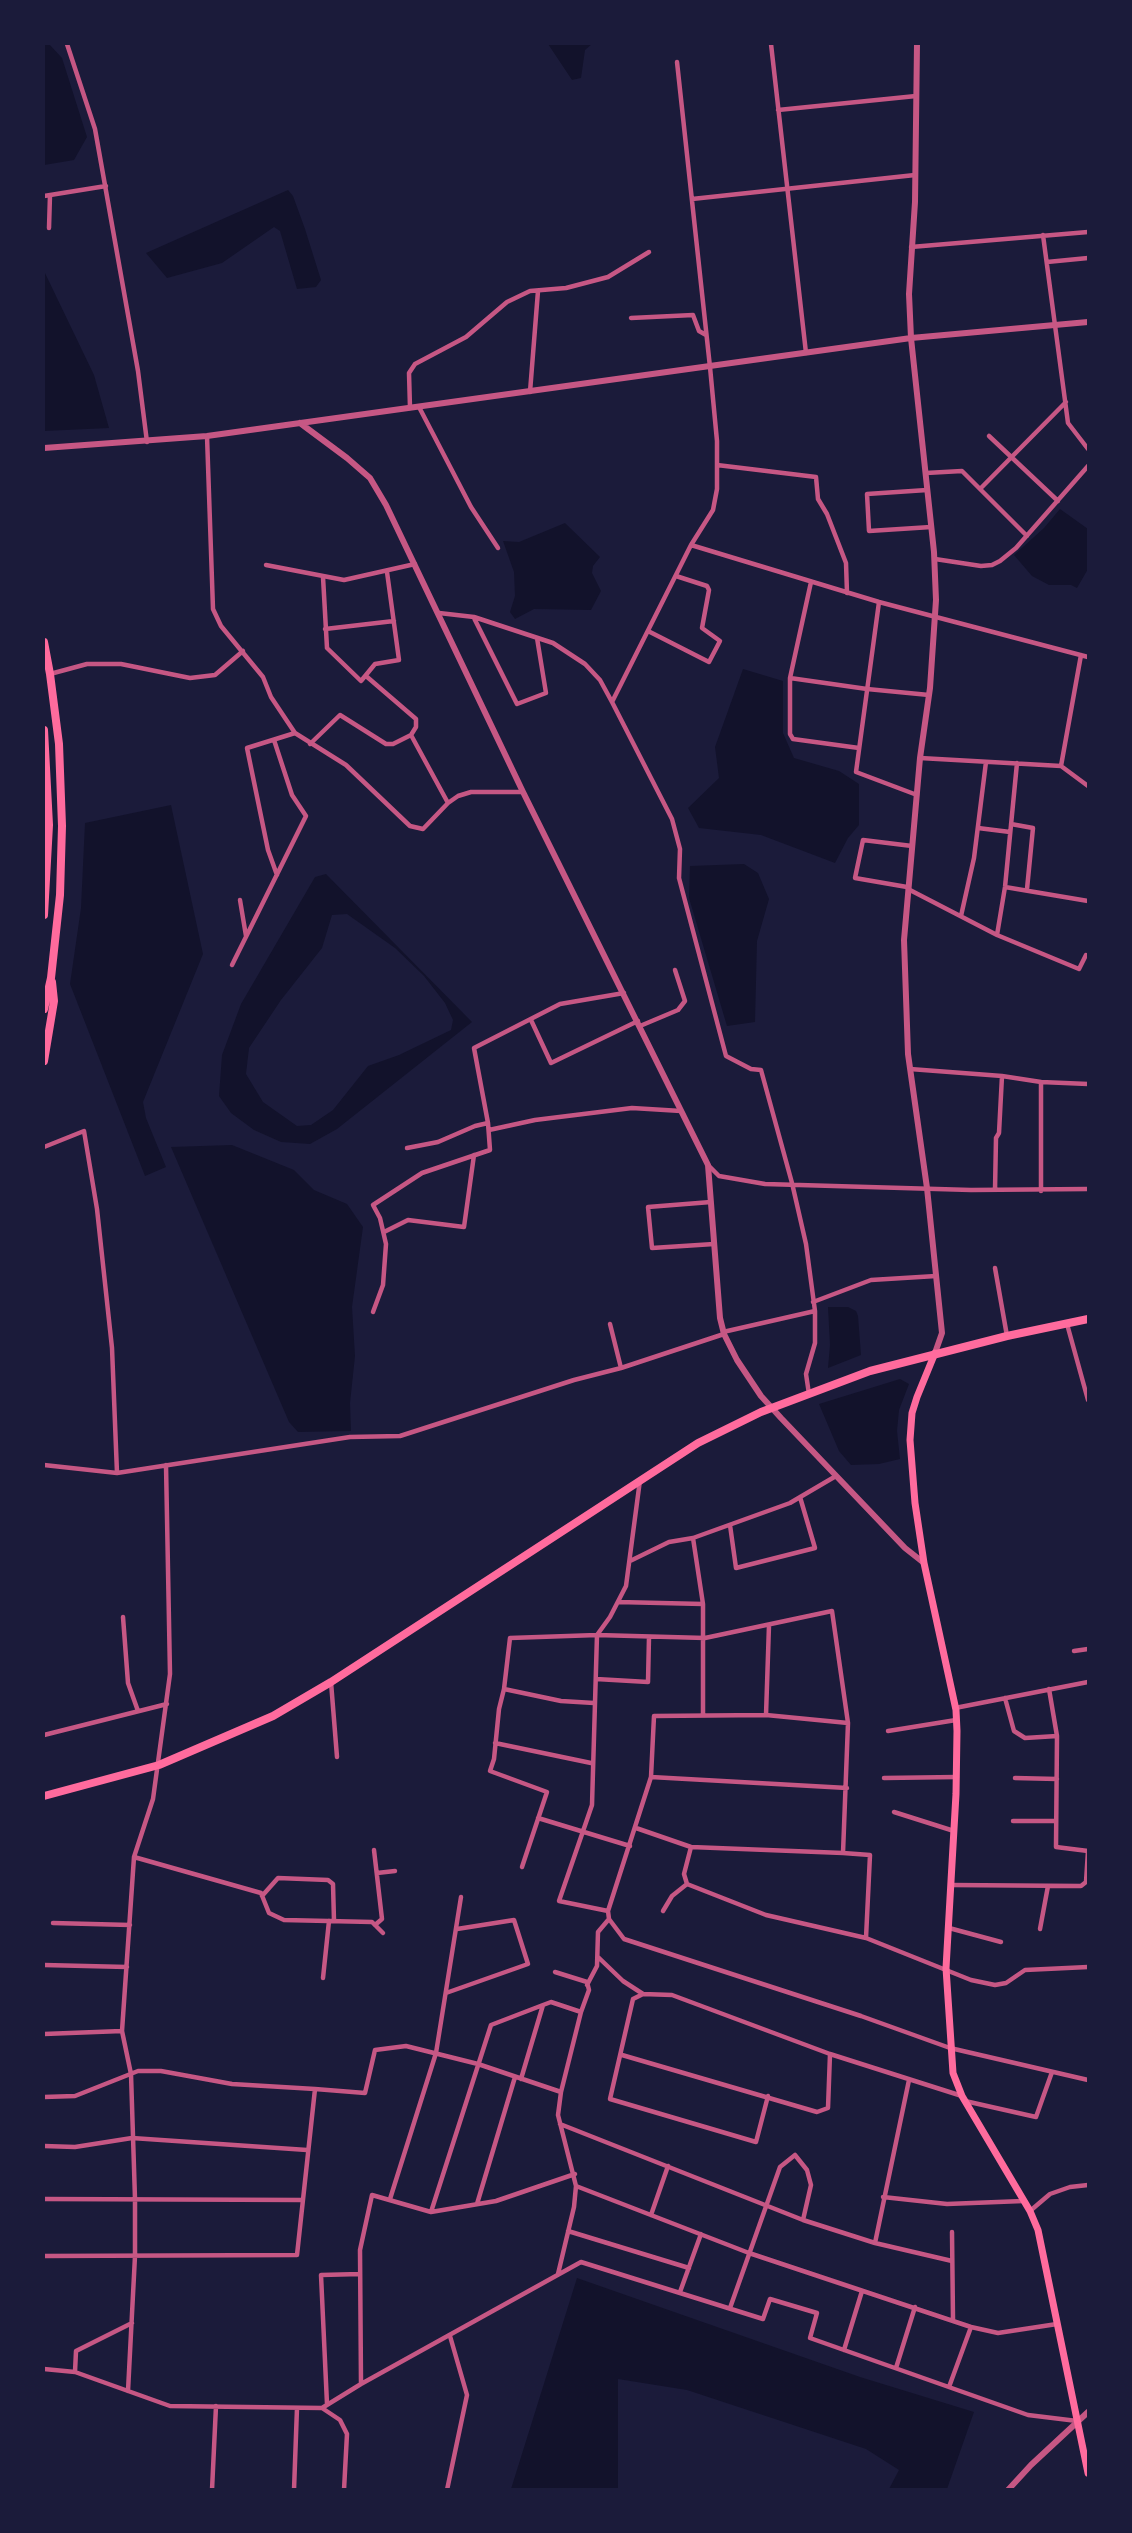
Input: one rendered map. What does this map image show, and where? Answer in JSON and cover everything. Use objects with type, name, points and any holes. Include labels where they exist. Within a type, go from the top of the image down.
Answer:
[{"type":"main road","points":[[44,642],[59,744],[62,826],[60,895],[51,978],[44,1009]]},
{"type":"main road","points":[[44,730],[49,825],[44,915]]},
{"type":"main road","points":[[44,1061],[54,1001],[51,978]]},
{"type":"main road","points":[[44,1796],[159,1765],[273,1716],[331,1682],[698,1443],[772,1408],[870,1371],[935,1353],[1089,1319]]},
{"type":"main road","points":[[935,1353],[917,1397],[910,1427],[915,1503],[924,1563],[956,1720],[957,1777],[946,1968],[953,2073],[963,2099],[1030,2211],[1038,2230],[1089,2473]]},
{"type":"street","points":[[67,44],[95,129],[138,371],[147,442]]},
{"type":"street","points":[[771,44],[806,353]]},
{"type":"street","points":[[917,44],[915,175],[909,294],[911,338],[932,526],[935,615],[929,695],[920,758],[907,888],[904,940],[905,1005],[910,1069],[927,1188],[942,1333],[935,1353]]},
{"type":"street","points":[[612,702],[692,545],[713,510],[717,489],[710,367],[676,62]]},
{"type":"street","points":[[778,110],[916,96]]},
{"type":"street","points":[[692,200],[915,175]]},
{"type":"street","points":[[49,228],[46,195],[106,186]]},
{"type":"street","points":[[911,247],[1089,232]]},
{"type":"street","points":[[1043,235],[1068,423],[1089,449]]},
{"type":"street","points":[[410,408],[409,373],[415,364],[466,338],[507,302],[530,291],[566,288],[608,276],[649,252]]},
{"type":"street","points":[[1047,262],[1089,258]]},
{"type":"street","points":[[530,392],[538,291]]},
{"type":"street","points":[[631,318],[693,315],[699,331],[706,335]]},
{"type":"street","points":[[44,448],[207,436],[911,338],[1089,322]]},
{"type":"street","points":[[980,489],[1066,402]]},
{"type":"street","points":[[419,406],[471,507],[498,548]]},
{"type":"street","points":[[300,423],[370,478],[386,505],[523,792],[708,1165],[718,1176],[740,1181],[792,1184],[1041,1191],[1089,1189]]},
{"type":"street","points":[[207,436],[213,609],[221,626],[263,677],[271,697],[295,733],[346,765],[410,826],[423,829],[448,803],[458,796],[471,792],[523,792]]},
{"type":"street","points":[[989,436],[1058,501]]},
{"type":"street","points":[[717,465],[816,477],[818,499],[827,514],[846,563],[847,593]]},
{"type":"street","points":[[934,559],[981,566],[992,565],[1016,548],[1089,466]]},
{"type":"street","points":[[926,473],[962,471],[1027,536]]},
{"type":"street","points":[[927,490],[867,494],[869,531],[932,526]]},
{"type":"street","points":[[692,545],[847,593],[1089,657]]},
{"type":"street","points":[[267,565],[323,578],[344,580],[415,564]]},
{"type":"street","points":[[323,578],[327,648],[362,681],[375,664],[399,660],[387,572]]},
{"type":"street","points":[[648,632],[709,662],[720,641],[702,628],[709,590],[707,586],[676,576]]},
{"type":"street","points":[[811,582],[790,678],[790,734],[794,739],[859,748]]},
{"type":"street","points":[[879,602],[856,772],[917,795]]},
{"type":"street","points":[[439,613],[474,617],[553,643],[585,664],[600,680],[672,819],[680,849],[679,878],[726,1056],[751,1069],[761,1070],[792,1184],[806,1244],[814,1311],[814,1343],[806,1374],[809,1394]]},
{"type":"street","points":[[474,617],[517,704],[546,693],[537,638]]},
{"type":"street","points":[[325,629],[394,621]]},
{"type":"street","points":[[50,674],[87,663],[121,664],[190,678],[216,675],[243,651]]},
{"type":"street","points":[[1061,766],[1081,655]]},
{"type":"street","points":[[310,744],[340,715],[386,744],[393,744],[411,735],[416,727],[416,719],[366,676]]},
{"type":"street","points":[[790,678],[929,695]]},
{"type":"street","points":[[277,875],[268,850],[247,748],[295,733]]},
{"type":"street","points":[[411,735],[448,803]]},
{"type":"street","points":[[232,965],[306,816],[292,795],[274,740]]},
{"type":"street","points":[[920,758],[1061,766],[1089,786]]},
{"type":"street","points":[[961,916],[974,858],[986,762]]},
{"type":"street","points":[[997,934],[1005,887],[1017,763]]},
{"type":"street","points":[[1011,824],[1033,828],[1027,889]]},
{"type":"street","points":[[978,828],[1010,831]]},
{"type":"street","points":[[912,846],[863,840],[855,878],[907,888],[997,934],[1079,969],[1086,955],[1089,956]]},
{"type":"street","points":[[1005,887],[1089,901]]},
{"type":"street","points":[[240,900],[246,936]]},
{"type":"street","points":[[531,1020],[551,1063],[639,1024],[678,1010],[685,1001],[675,970]]},
{"type":"street","points":[[373,1312],[383,1285],[386,1244],[374,1205],[422,1173],[490,1150],[488,1123],[474,1048],[560,1004],[624,993]]},
{"type":"street","points":[[910,1069],[1002,1076],[1041,1082],[1089,1084]]},
{"type":"street","points":[[995,1190],[996,1138],[999,1133],[1002,1076]]},
{"type":"street","points":[[1041,1082],[1041,1191]]},
{"type":"street","points":[[489,1130],[535,1120],[632,1108],[681,1111]]},
{"type":"street","points":[[406,1148],[438,1142],[475,1126],[488,1123]]},
{"type":"street","points":[[44,1147],[84,1131],[97,1209],[112,1348],[117,1473]]},
{"type":"street","points":[[384,1232],[408,1220],[464,1227],[474,1155]]},
{"type":"street","points":[[708,1165],[720,1318],[724,1333],[737,1360],[761,1396],[772,1408],[904,1548],[924,1563]]},
{"type":"street","points":[[711,1202],[648,1207],[652,1248],[714,1244]]},
{"type":"street","points":[[995,1268],[1007,1336]]},
{"type":"street","points":[[813,1302],[871,1280],[936,1276]]},
{"type":"street","points":[[44,1465],[117,1473],[350,1437],[400,1436],[574,1380],[621,1368],[724,1333],[814,1311]]},
{"type":"street","points":[[610,1324],[621,1368]]},
{"type":"street","points":[[1066,1324],[1089,1400]]},
{"type":"street","points":[[128,2391],[135,2256],[135,2199],[131,2074],[122,2031],[134,1857],[153,1799],[170,1674],[166,1465]]},
{"type":"street","points":[[630,1561],[669,1542],[693,1538],[800,1497],[836,1476]]},
{"type":"street","points":[[608,1911],[559,1901],[592,1805],[591,1763],[597,1635],[626,1586],[640,1480]]},
{"type":"street","points":[[730,1525],[735,1568],[815,1548],[800,1497]]},
{"type":"street","points":[[693,1538],[703,1604],[705,1638],[703,1715]]},
{"type":"street","points":[[618,1602],[703,1604]]},
{"type":"street","points":[[522,1867],[547,1792],[490,1771],[494,1759],[510,1638],[597,1635],[705,1638],[832,1611],[848,1723],[843,1853]]},
{"type":"street","points":[[123,1617],[128,1683],[138,1712]]},
{"type":"street","points":[[766,1715],[770,1625]]},
{"type":"street","points":[[596,1679],[648,1682],[649,1636]]},
{"type":"street","points":[[1074,1651],[1089,1649]]},
{"type":"street","points":[[331,1682],[337,1757]]},
{"type":"street","points":[[955,1708],[1089,1682]]},
{"type":"street","points":[[504,1689],[561,1701],[594,1703]]},
{"type":"street","points":[[951,1885],[1081,1886],[1086,1882],[1088,1851],[1056,1847],[1057,1736],[1049,1689]]},
{"type":"street","points":[[1005,1698],[1014,1731],[1025,1738],[1057,1736]]},
{"type":"street","points":[[44,1735],[167,1704]]},
{"type":"street","points":[[848,1723],[766,1715],[654,1716],[651,1777],[608,1911],[609,1919],[624,1939],[850,2012],[950,2048],[1089,2080]]},
{"type":"street","points":[[888,1731],[956,1720]]},
{"type":"street","points":[[495,1743],[591,1763]]},
{"type":"street","points":[[651,1777],[847,1788]]},
{"type":"street","points":[[884,1778],[957,1777]]},
{"type":"street","points":[[1015,1778],[1057,1779]]},
{"type":"street","points":[[894,1812],[954,1831]]},
{"type":"street","points":[[538,1818],[581,1833],[630,1846]]},
{"type":"street","points":[[1013,1821],[1056,1821]]},
{"type":"street","points":[[636,1828],[691,1847],[870,1855],[866,1938]]},
{"type":"street","points":[[687,1884],[684,1874],[691,1847]]},
{"type":"street","points":[[374,1850],[382,1918],[375,1925]]},
{"type":"street","points":[[134,1857],[261,1893],[269,1913],[284,1920],[372,1922],[383,1933]]},
{"type":"street","points":[[377,1873],[395,1871]]},
{"type":"street","points":[[262,1896],[278,1878],[328,1880],[333,1884],[332,1921],[323,1978]]},
{"type":"street","points":[[663,1911],[672,1896],[687,1884]]},
{"type":"street","points":[[687,1884],[766,1915],[866,1938],[946,1968],[971,1980],[995,1985],[1006,1983],[1025,1970],[1089,1967]]},
{"type":"street","points":[[1040,1929],[1048,1886]]},
{"type":"street","points":[[390,2199],[436,2054],[461,1897]]},
{"type":"street","points":[[587,1985],[597,1965],[598,1932],[609,1919]]},
{"type":"street","points":[[446,1993],[528,1964],[514,1920],[457,1929]]},
{"type":"street","points":[[53,1923],[130,1924]]},
{"type":"street","points":[[949,1928],[1001,1942]]},
{"type":"street","points":[[598,1957],[624,1981],[643,1994],[672,1995],[830,2054],[963,2099],[1036,2116],[1052,2072]]},
{"type":"street","points":[[44,1965],[127,1967]]},
{"type":"street","points":[[555,1972],[586,1982],[589,1990],[581,2012],[561,2092],[558,2115],[575,2174],[576,2186],[574,2207],[558,2274]]},
{"type":"street","points":[[643,1994],[633,2000],[610,2099],[756,2142],[768,2096]]},
{"type":"street","points":[[430,2212],[491,2025],[550,2002],[581,2012]]},
{"type":"street","points":[[521,2079],[543,2005]]},
{"type":"street","points":[[44,2034],[122,2031]]},
{"type":"street","points":[[44,2097],[75,2096],[131,2074],[160,2071],[232,2084],[365,2093],[375,2050],[406,2046],[478,2064],[561,2092]]},
{"type":"street","points":[[622,2055],[817,2112],[828,2108],[830,2054]]},
{"type":"street","points":[[477,2204],[515,2077]]},
{"type":"street","points":[[874,2243],[909,2080]]},
{"type":"street","points":[[44,2256],[297,2255],[315,2089]]},
{"type":"street","points":[[560,2124],[803,2220],[874,2243],[952,2261]]},
{"type":"street","points":[[44,2146],[75,2147],[132,2138],[307,2150]]},
{"type":"street","points":[[730,2308],[780,2167],[795,2155],[807,2170],[811,2185],[803,2220]]},
{"type":"street","points":[[651,2215],[668,2166]]},
{"type":"street","points":[[361,2384],[360,2250],[372,2195],[430,2212],[496,2201],[575,2174]]},
{"type":"street","points":[[1030,2211],[1050,2194],[1070,2187],[1089,2185]]},
{"type":"street","points":[[576,2186],[749,2253],[953,2319],[971,2327],[998,2332],[1058,2324]]},
{"type":"street","points":[[883,2198],[947,2204],[1023,2201]]},
{"type":"street","points":[[44,2199],[303,2200]]},
{"type":"street","points":[[568,2230],[689,2268]]},
{"type":"street","points":[[952,2232],[953,2319]]},
{"type":"street","points":[[680,2292],[701,2234]]},
{"type":"street","points":[[44,2369],[75,2372],[170,2406],[297,2408],[324,2406],[581,2262],[763,2319],[770,2299],[817,2313],[810,2338],[1028,2415],[1077,2421]]},
{"type":"street","points":[[344,2490],[347,2434],[340,2420],[324,2406],[321,2275],[360,2274]]},
{"type":"street","points":[[844,2350],[862,2291]]},
{"type":"street","points":[[896,2368],[915,2307]]},
{"type":"street","points":[[75,2372],[76,2351],[132,2323]]},
{"type":"street","points":[[949,2387],[971,2327]]},
{"type":"street","points":[[447,2490],[467,2395],[450,2336]]},
{"type":"street","points":[[212,2490],[216,2406]]},
{"type":"street","points":[[294,2490],[297,2408]]},
{"type":"street","points":[[1008,2490],[1077,2421],[1089,2412]]},
{"type":"shaded area","points":[[44,44],[49,44],[62,58],[87,137],[74,160],[44,165]]},
{"type":"shaded area","points":[[548,44],[592,44],[585,50],[581,78],[572,80]]},
{"type":"shaded area","points":[[288,190],[293,196],[321,280],[316,287],[297,289],[280,231],[274,227],[222,263],[167,278],[146,253]]},
{"type":"shaded area","points":[[44,271],[94,375],[109,428],[44,431]]},
{"type":"shaded area","points":[[1060,509],[1088,529],[1088,569],[1077,588],[1071,585],[1049,585],[1032,576],[1014,555],[1044,528]]},
{"type":"shaded area","points":[[565,523],[600,557],[593,566],[592,573],[601,591],[591,610],[534,609],[515,619],[510,612],[515,596],[514,572],[503,541],[519,542]]},
{"type":"shaded area","points":[[743,669],[783,681],[783,733],[794,758],[839,771],[859,784],[859,825],[848,838],[835,863],[761,835],[699,828],[688,808],[719,778],[715,747]]},
{"type":"shaded area","points":[[171,805],[203,954],[143,1102],[146,1118],[166,1167],[145,1176],[70,984],[81,908],[85,823]]},
{"type":"shaded area","points":[[744,864],[758,873],[769,899],[757,941],[755,1022],[727,1026],[689,898],[690,866]]},
{"type":"shaded area","points":[[326,874],[472,1022],[337,1129],[310,1144],[281,1142],[254,1130],[231,1113],[219,1096],[222,1055],[241,1004],[315,877]],"holes":[[[347,914],[395,948],[424,976],[445,1003],[453,1020],[451,1030],[399,1055],[368,1066],[333,1110],[311,1125],[297,1126],[263,1102],[246,1074],[249,1048],[281,1000],[322,948],[332,915]]]},
{"type":"shaded area","points":[[232,1145],[294,1170],[314,1190],[347,1204],[363,1227],[352,1307],[355,1356],[350,1403],[351,1431],[298,1432],[289,1422],[171,1147]]},
{"type":"shaded area","points":[[828,1307],[848,1307],[856,1311],[861,1355],[828,1368],[830,1345]]},
{"type":"shaded area","points":[[900,1379],[909,1384],[899,1410],[897,1431],[900,1459],[879,1464],[851,1465],[839,1451],[819,1404]]},
{"type":"shaded area","points":[[577,2278],[860,2377],[974,2412],[947,2489],[889,2489],[899,2470],[866,2449],[687,2390],[618,2379],[618,2489],[511,2489]]}]
